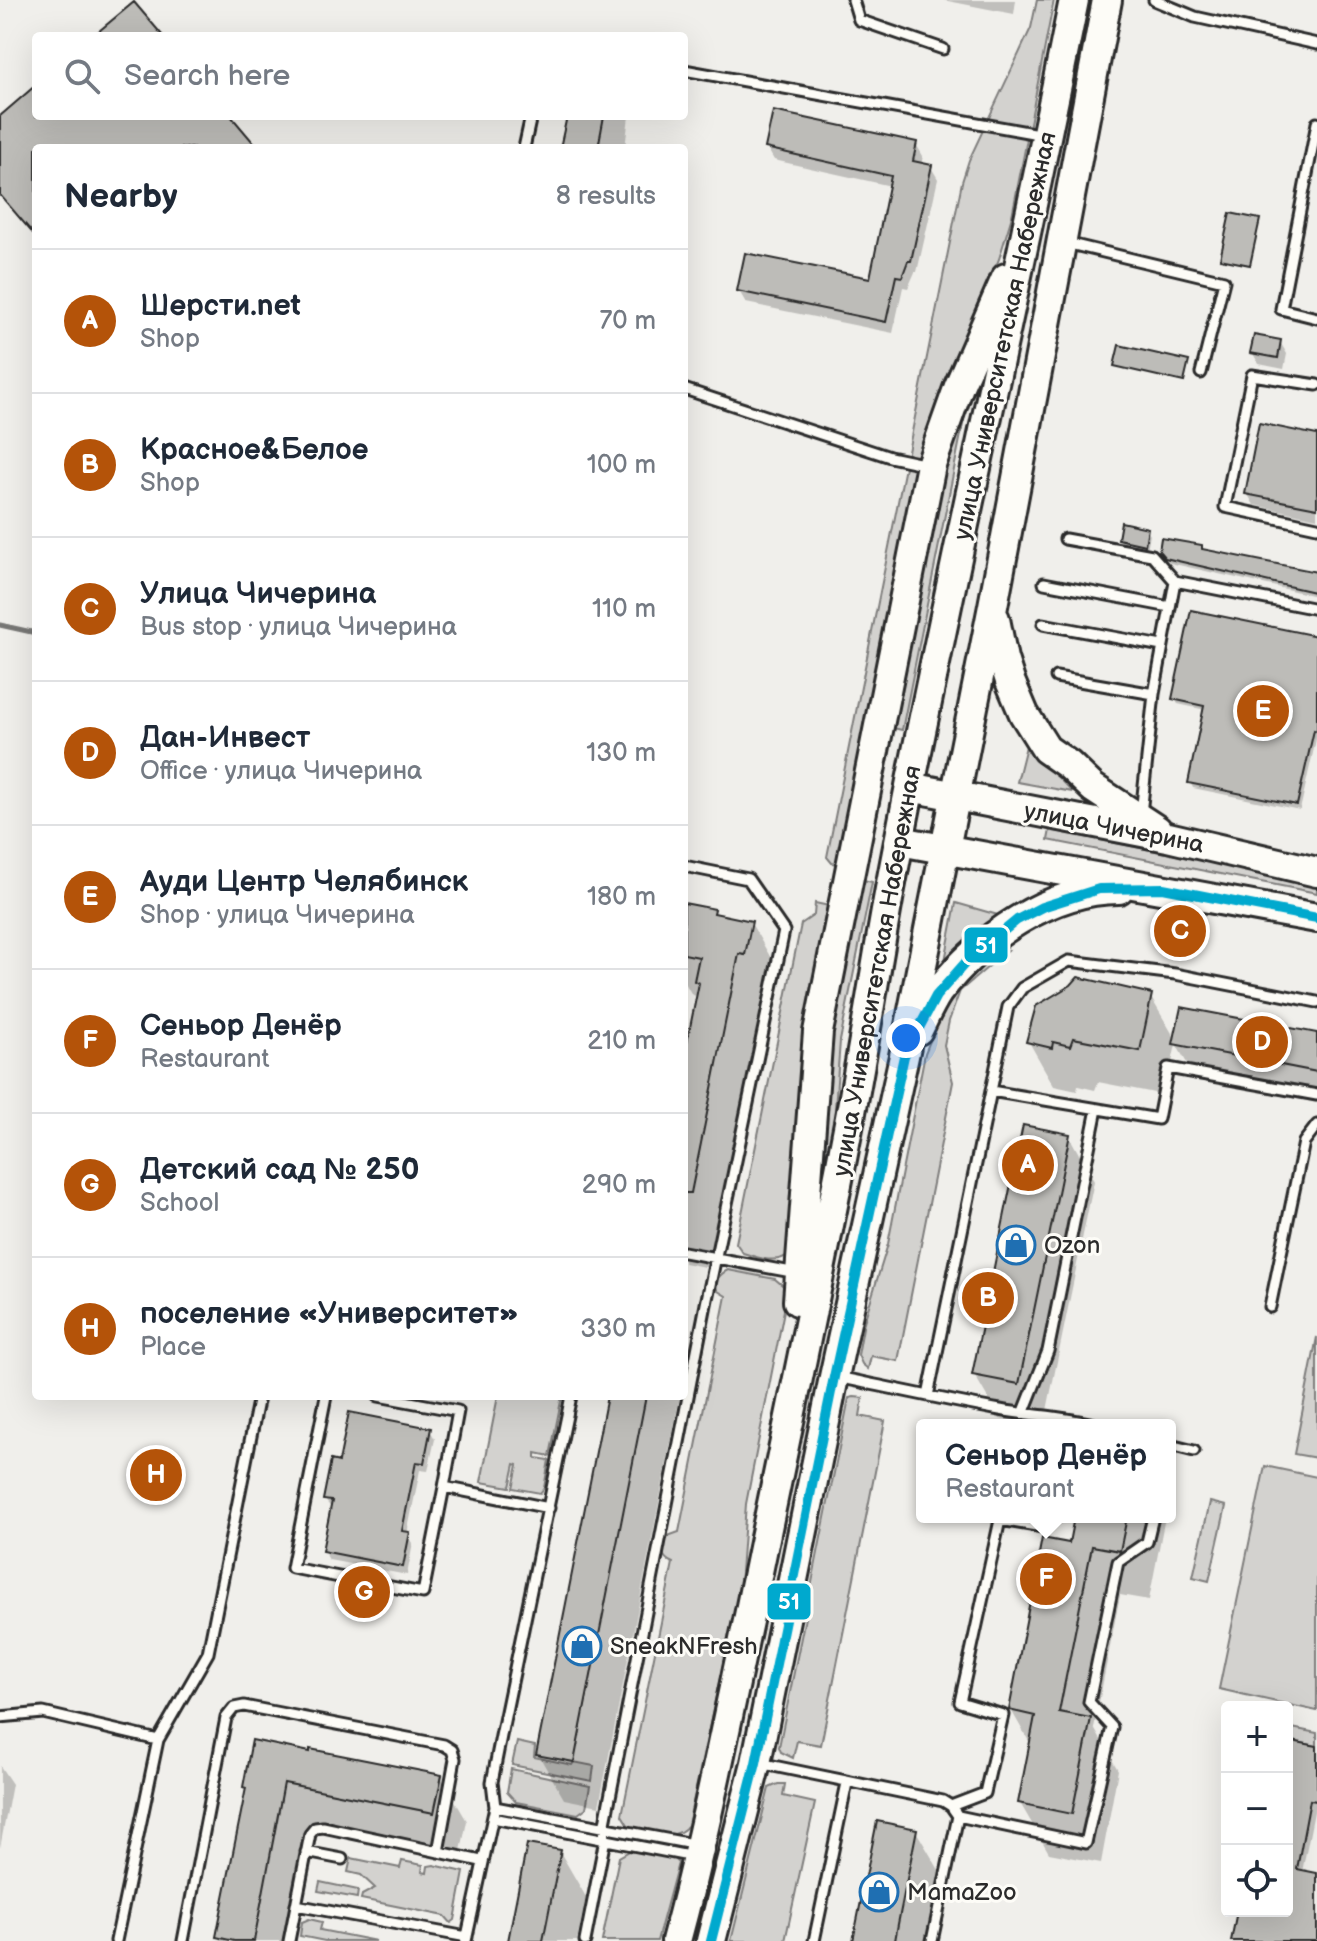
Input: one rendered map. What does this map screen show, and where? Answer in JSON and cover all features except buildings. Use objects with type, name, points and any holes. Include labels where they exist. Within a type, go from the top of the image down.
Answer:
[{"type":"main road","name":"улица Университетская Набережная","points":[[676,1941],[700,1852],[775,1499],[848,1128],[910,787],[1074,0]]},
{"type":"main road","name":"улица Университетская Набережная","points":[[711,1941],[756,1763],[834,1377],[904,1056],[993,606],[1107,0]]},
{"type":"main road","points":[[775,1499],[801,1274],[818,1032],[931,465],[959,386],[1030,222]]},
{"type":"main road","points":[[993,606],[1010,681],[1024,714],[1046,749],[1093,788],[1168,837]]},
{"type":"main road","name":"улица Чичерина","points":[[910,787],[1168,837],[1317,872]]},
{"type":"main road","name":"улица Чичерина","points":[[900,841],[1317,918]]},
{"type":"main road","points":[[904,1056],[936,996],[950,978],[1017,920],[1042,907],[1099,889],[1163,888]]},
{"type":"lane","points":[[853,0],[859,20],[943,49]]},
{"type":"lane","points":[[1154,0],[1195,17],[1317,44]]},
{"type":"lane","points":[[688,71],[1047,135]]},
{"type":"lane","points":[[525,144],[530,120]]},
{"type":"lane","points":[[1317,123],[1281,309],[1317,318]]},
{"type":"lane","points":[[1060,242],[1224,281],[1201,373]]},
{"type":"lane","points":[[1317,385],[1252,375],[1225,507],[1317,527]]},
{"type":"lane","points":[[688,390],[890,457],[931,465]]},
{"type":"lane","points":[[1065,539],[1152,555],[1175,581],[1317,609]]},
{"type":"lane","points":[[1140,819],[1154,694],[1175,581]]},
{"type":"lane","points":[[1044,583],[1170,607]]},
{"type":"lane","points":[[1043,624],[1162,646]]},
{"type":"lane","points":[[1056,677],[1154,694]]},
{"type":"lane","points":[[585,1941],[716,1258],[784,931],[748,879],[688,867]]},
{"type":"lane","points":[[928,1396],[1008,1007],[1022,988],[1069,961],[1175,974],[1317,1002]]},
{"type":"lane","points":[[991,1091],[1158,1119],[1168,1068],[1317,1095]]},
{"type":"lane","points":[[1023,1414],[1048,1351],[1097,1109]]},
{"type":"lane","points":[[1270,1307],[1304,1142],[1317,1125]]},
{"type":"lane","points":[[1304,1142],[1317,1144]]},
{"type":"lane","points":[[688,1253],[801,1274]]},
{"type":"lane","points":[[834,1377],[1052,1419]]},
{"type":"lane","points":[[116,1941],[158,1740],[208,1653],[258,1400]]},
{"type":"lane","points":[[325,1400],[292,1568],[423,1593],[458,1411],[399,1400]]},
{"type":"lane","points":[[296,1905],[467,1939],[481,1861],[495,1807],[492,1782],[570,1400]]},
{"type":"lane","points":[[1176,1446],[1194,1451]]},
{"type":"lane","points":[[444,1487],[549,1508]]},
{"type":"lane","points":[[951,1806],[985,1793],[1003,1715],[960,1702],[999,1523]]},
{"type":"lane","points":[[1018,1523],[1043,1527],[1044,1523]]},
{"type":"lane","points":[[756,1763],[943,1801],[958,1816],[1086,1843],[1112,1727],[1089,1702],[1118,1562],[1147,1542],[1152,1523]]},
{"type":"lane","points":[[183,1941],[226,1718],[234,1708],[244,1706],[444,1745],[452,1750],[455,1759],[438,1852]]},
{"type":"lane","points":[[0,1717],[43,1713],[158,1740]]},
{"type":"lane","points":[[814,1941],[847,1783]]},
{"type":"lane","points":[[495,1807],[700,1852]]},
{"type":"lane","points":[[932,1941],[958,1816]]},
{"type":"lane","points":[[493,1818],[605,1833]]},
{"type":"lane","points":[[289,1941],[310,1834],[315,1828],[323,1827],[481,1861]]},
{"type":"lane","points":[[306,1852],[342,1859]]},
{"type":"shaded area","points":[[1037,0],[1054,0],[1012,216],[999,259],[963,346],[842,865],[832,863],[827,857],[962,182],[969,160],[1031,28]]},
{"type":"shaded area","points":[[970,389],[902,730],[889,727],[941,465]]},
{"type":"shaded area","points":[[1028,738],[1050,769],[1072,792],[1017,782]]},
{"type":"shaded area","points":[[1050,830],[1317,883],[1317,893],[1048,840]]},
{"type":"shaded area","points":[[859,879],[872,882],[840,1041],[834,1122],[814,1222],[827,1037]]},
{"type":"shaded area","points":[[815,903],[834,907],[790,1253],[780,1259],[768,1259],[743,1253],[736,1243],[801,924],[814,915]]},
{"type":"shaded area","points":[[956,903],[998,915],[945,961]]},
{"type":"shaded area","points":[[1001,949],[1008,950],[960,991],[949,1021],[944,1045],[953,1082],[898,1361],[871,1356],[868,1369],[858,1355],[864,1322],[888,1244],[925,1053],[941,1014],[955,993]]},
{"type":"shaded area","points":[[728,1270],[775,1279],[788,1290],[746,1504],[740,1586],[688,1825],[669,1835],[630,1828],[622,1815],[673,1563],[664,1556],[663,1545],[665,1537],[679,1532],[726,1296],[716,1288],[716,1281]]},
{"type":"shaded area","points":[[1317,1337],[1317,1458],[1294,1454]]},
{"type":"shaded area","points":[[849,1398],[863,1398],[860,1416],[885,1421],[821,1745],[797,1741],[793,1758],[781,1752],[779,1747]]},
{"type":"shaded area","points":[[497,1400],[561,1400],[550,1456],[536,1453],[536,1458],[549,1460],[544,1488],[540,1493],[513,1488],[518,1465],[515,1464],[510,1487],[481,1482]]},
{"type":"shaded area","points":[[1265,1466],[1317,1477],[1317,1711],[1293,1706],[1293,1701],[1272,1701],[1219,1689]]},
{"type":"shaded area","points":[[1210,1502],[1226,1506],[1209,1581],[1193,1577]]},
{"type":"shaded area","points":[[1293,1728],[1317,1733],[1317,1746],[1293,1741]]},
{"type":"shaded area","points":[[517,1742],[535,1746],[534,1757],[594,1766],[592,1781],[512,1765]]},
{"type":"shaded area","points":[[511,1769],[590,1786],[586,1808],[578,1814],[516,1802],[507,1792]]},
{"type":"shaded area","points":[[785,1784],[783,1796],[815,1803],[785,1941],[731,1941],[769,1788]]},
{"type":"shaded area","points":[[633,1849],[672,1857],[678,1863],[657,1941],[602,1941],[619,1857]]},
{"type":"shaded area","points":[[351,1858],[400,1868],[402,1861],[423,1865],[422,1872],[427,1873],[428,1866],[434,1865],[464,1872],[455,1920],[451,1923],[445,1916],[361,1899],[362,1895],[375,1888],[361,1875],[348,1872]]},
{"type":"shaded area","points":[[320,1882],[358,1890],[357,1898],[318,1891]]},
{"type":"shaded area","points":[[309,1919],[322,1922],[320,1930],[376,1941],[325,1941],[300,1936],[302,1922]]},
{"type":"waterway","points":[[0,625],[32,632]]},
{"type":"transit line","name":"51","points":[[711,1941],[756,1763],[834,1377],[904,1056],[936,996],[966,962],[1017,920],[1042,907],[1099,889],[1163,888],[1317,918]]},
{"type":"place","name":"Ауди Центр Челябинск","points":[[1263,711]]},
{"type":"place","name":"Улица Чичерина","points":[[1180,931]]},
{"type":"place","name":"Дан-Инвест","points":[[1262,1042]]},
{"type":"place","name":"Шерсти.net","points":[[1028,1165]]},
{"type":"place","name":"Ozon","points":[[1016,1245]]},
{"type":"place","name":"Красное&Белое","points":[[988,1298]]},
{"type":"place","name":"поселение «Университет»","points":[[156,1475]]},
{"type":"place","name":"Сеньор Денёр","points":[[1046,1579]]},
{"type":"place","name":"Детский сад № 250","points":[[364,1592]]},
{"type":"place","name":"SneakNFresh","points":[[582,1646]]},
{"type":"place","name":"MamaZoo","points":[[879,1892]]}]
